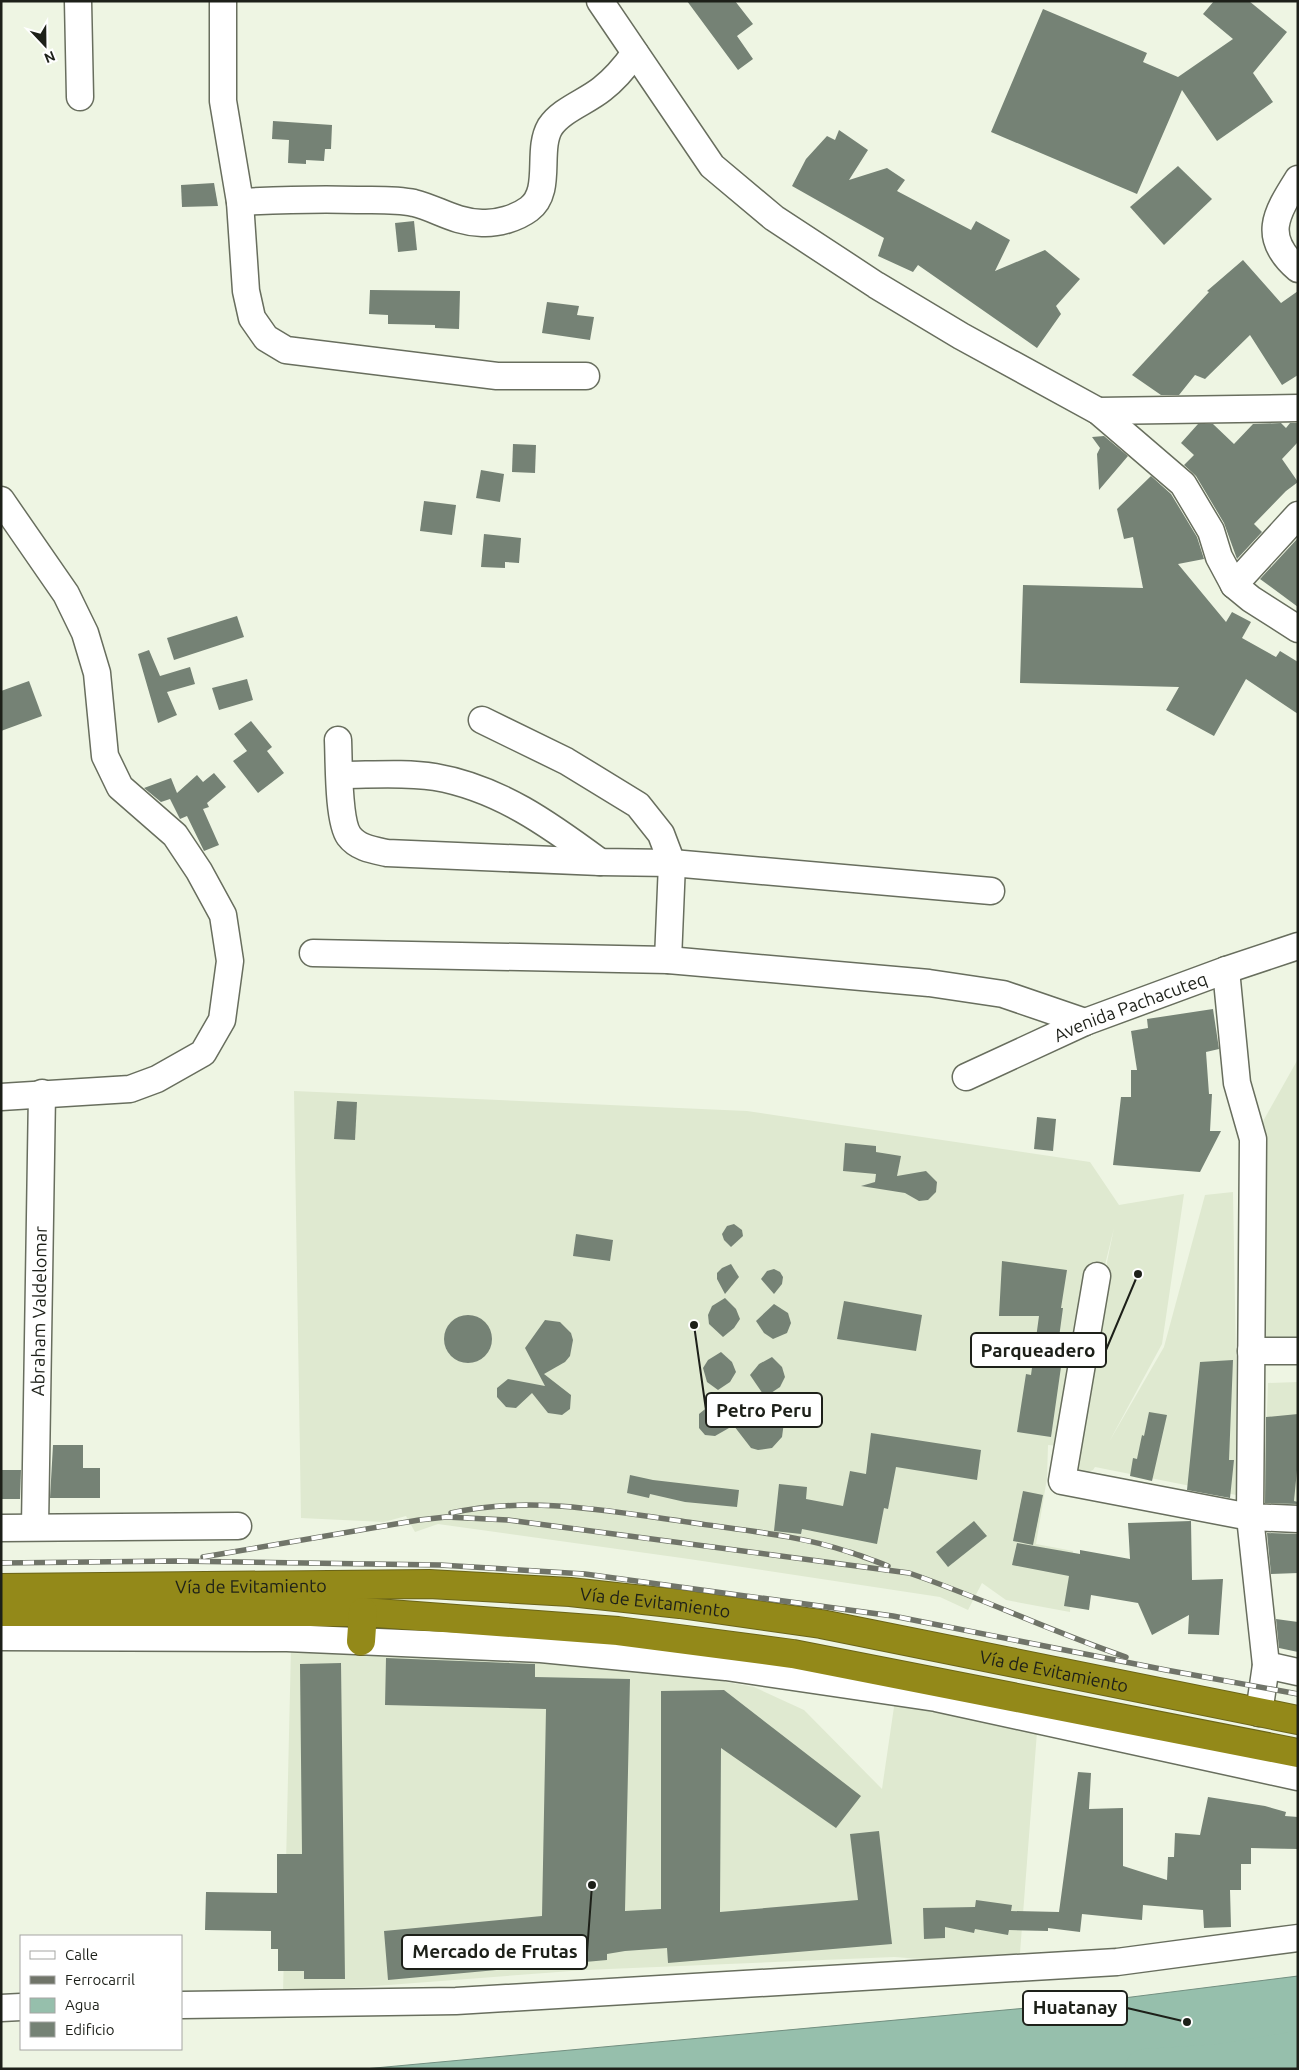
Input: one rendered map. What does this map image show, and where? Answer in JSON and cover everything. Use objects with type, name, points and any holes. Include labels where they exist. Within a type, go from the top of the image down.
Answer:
[{"type":"highway","name":"Vía de Evitamiento","points":[[1,1588],[429,1584],[579,1593],[680,1604],[821,1624],[1298,1720]]},
{"type":"highway","name":"Vía de Evitamiento","points":[[1,1612],[363,1612],[618,1631],[794,1654],[938,1691],[1298,1753]]},
{"type":"highway","points":[[361,1641],[363,1612]]},
{"type":"street","points":[[78,1],[80,97]]},
{"type":"street","points":[[223,1],[223,101],[240,202],[246,291],[252,318],[266,338],[286,350],[497,376],[586,376]]},
{"type":"street","points":[[600,1],[712,166],[774,218],[876,285],[961,336],[1098,411],[1183,484],[1211,531],[1219,557],[1234,585],[1251,599],[1298,629]]},
{"type":"street","points":[[240,202],[309,199],[380,200],[414,203],[451,218],[484,223],[508,220],[530,209],[540,193],[543,145],[551,127],[570,110],[601,90],[623,70],[635,53]]},
{"type":"street","points":[[1298,179],[1283,203],[1274,225],[1278,244],[1284,258],[1298,269]]},
{"type":"street","points":[[1098,411],[1298,408]]},
{"type":"street","points":[[1,500],[66,594],[85,633],[97,673],[105,756],[120,787],[175,835],[199,871],[223,915],[230,961],[222,1020],[203,1053],[157,1079],[130,1089],[1,1097]]},
{"type":"street","points":[[1234,585],[1298,515]]},
{"type":"street","points":[[482,720],[566,761],[638,805],[661,834],[672,863],[668,960]]},
{"type":"street","points":[[338,740],[342,817],[349,836],[365,849],[386,853],[600,862],[672,863],[991,891]]},
{"type":"street","points":[[340,775],[435,777],[481,790],[518,806],[554,828],[600,862]]},
{"type":"street","name":"Avenida Pachacuteq","points":[[966,1077],[1085,1022],[1226,970],[1298,946]]},
{"type":"street","points":[[313,953],[668,960],[929,983],[1003,994],[1085,1022]]},
{"type":"street","points":[[1226,970],[1237,1083],[1253,1139],[1250,1517],[1266,1666],[1259,1713]]},
{"type":"street","name":"Abraham Valdelomar","points":[[35,1527],[42,1093]]},
{"type":"street","points":[[1098,1276],[1062,1481],[1250,1517],[1298,1520]]},
{"type":"street","points":[[1251,1350],[1298,1351]]},
{"type":"street","points":[[1,1528],[238,1526]]},
{"type":"street","points":[[1,1638],[287,1638],[541,1649],[726,1667],[938,1691],[1298,1777]]},
{"type":"street","points":[[1266,1666],[1298,1672]]},
{"type":"street","points":[[182,2005],[456,2000],[1108,1962],[1298,1938]]},
{"type":"street","points":[[1,2008],[20,2008]]},
{"type":"shaded area","points":[[1298,1059],[1298,1346],[1258,1346],[1253,1139]]},
{"type":"shaded area","points":[[294,1091],[747,1111],[1090,1162],[1119,1205],[1184,1194],[1162,1344],[1109,1442],[1164,1347],[1205,1195],[1233,1192],[1236,1495],[1095,1467],[1093,1470],[1062,1481],[1114,1228],[1061,1446],[1048,1445],[1047,1478],[1036,1544],[1073,1551],[1070,1612],[1006,1600],[982,1583],[968,1610],[940,1597],[689,1559],[438,1524],[415,1532],[406,1516],[384,1522],[301,1518]]},
{"type":"shaded area","points":[[1298,1382],[1298,1519],[1263,1520],[1268,1383]]},
{"type":"shaded area","points":[[291,1648],[538,1658],[682,1674],[754,1687],[804,1710],[882,1789],[895,1700],[1038,1719],[1019,1966],[894,1957],[585,1970],[283,1993]]},
{"type":"water","points":[[1298,1976],[1298,2051],[1220,2064],[1145,2069],[364,2069],[1092,2002]]},
{"type":"building","points":[[687,1],[735,1],[753,24],[737,36],[753,59],[738,70]]},
{"type":"building","points":[[1214,1],[1249,1],[1287,32],[1253,73],[1273,102],[1217,141],[1182,90],[1137,194],[991,132],[1043,9],[1147,53],[1143,62],[1178,77],[1233,39],[1203,14]]},
{"type":"building","points":[[273,121],[332,125],[331,149],[325,149],[324,161],[306,160],[306,164],[288,163],[289,140],[272,139]]},
{"type":"building","points":[[839,130],[868,150],[849,180],[887,168],[905,180],[897,191],[971,230],[976,221],[1010,240],[995,271],[1045,250],[1080,279],[1056,306],[1061,314],[1037,348],[918,265],[913,272],[878,256],[884,238],[792,186],[806,159],[827,136],[835,140]]},
{"type":"building","points":[[1178,166],[1212,199],[1164,245],[1130,207]]},
{"type":"building","points":[[214,183],[218,206],[182,207],[181,185]]},
{"type":"building","points":[[414,221],[417,250],[398,252],[395,223]]},
{"type":"building","points":[[1243,260],[1281,303],[1298,291],[1298,375],[1282,385],[1250,335],[1205,379],[1195,375],[1179,395],[1161,395],[1132,375],[1209,292],[1207,291]]},
{"type":"building","points":[[370,290],[460,291],[459,329],[435,328],[435,325],[388,324],[388,315],[369,314]]},
{"type":"building","points":[[547,302],[579,306],[577,315],[594,317],[590,340],[542,333]]},
{"type":"building","points":[[1281,423],[1286,428],[1290,423],[1298,423],[1298,442],[1282,459],[1298,482],[1286,491],[1254,524],[1262,532],[1237,559],[1224,523],[1196,476],[1184,465],[1194,455],[1181,443],[1198,424],[1213,424],[1234,444],[1253,424]]},
{"type":"building","points":[[1104,436],[1128,456],[1099,490],[1097,454],[1100,448],[1092,437]]},
{"type":"building","points":[[513,444],[536,445],[535,473],[512,472]]},
{"type":"building","points":[[481,470],[504,474],[500,502],[476,498]]},
{"type":"building","points":[[1151,476],[1171,494],[1197,537],[1204,559],[1178,564],[1226,622],[1232,612],[1251,622],[1242,638],[1276,657],[1280,651],[1298,662],[1298,714],[1246,679],[1214,736],[1166,710],[1179,687],[1020,683],[1023,585],[1143,588],[1133,537],[1124,539],[1117,509]]},
{"type":"building","points":[[424,501],[456,505],[452,535],[420,531]]},
{"type":"building","points":[[484,534],[521,538],[519,563],[505,562],[505,568],[481,567]]},
{"type":"building","points":[[1298,538],[1298,607],[1260,579]]},
{"type":"building","points":[[237,616],[244,637],[174,660],[167,638]]},
{"type":"building","points":[[149,650],[160,676],[190,667],[195,684],[167,692],[177,715],[158,723],[138,654]]},
{"type":"building","points":[[247,679],[253,700],[219,710],[212,688]]},
{"type":"building","points":[[29,681],[42,716],[1,731],[1,691]]},
{"type":"building","points":[[251,721],[272,747],[267,751],[284,773],[258,793],[233,761],[247,751],[234,734]]},
{"type":"building","points":[[214,773],[226,787],[207,803],[209,807],[203,809],[219,845],[204,851],[187,816],[180,819],[170,799],[161,802],[144,788],[171,778],[177,793],[197,775],[203,782]]},
{"type":"building","points":[[1213,1009],[1219,1049],[1206,1052],[1209,1094],[1212,1094],[1210,1131],[1221,1131],[1200,1172],[1113,1165],[1121,1097],[1131,1097],[1131,1070],[1137,1070],[1131,1031],[1148,1028],[1147,1019]]},
{"type":"building","points":[[337,1101],[357,1102],[355,1140],[334,1139]]},
{"type":"building","points":[[1037,1117],[1056,1119],[1053,1151],[1034,1149]]},
{"type":"building","points":[[845,1143],[876,1146],[876,1152],[901,1156],[897,1176],[926,1171],[937,1182],[936,1192],[928,1200],[919,1201],[905,1193],[861,1186],[875,1182],[876,1174],[843,1171]]},
{"type":"building","points":[[734,1224],[742,1230],[743,1236],[731,1247],[724,1240],[722,1234],[727,1226]]},
{"type":"building","points":[[576,1234],[613,1240],[610,1261],[573,1256]]},
{"type":"building","points":[[1002,1261],[1067,1270],[1055,1367],[1061,1367],[1051,1437],[1017,1432],[1026,1374],[1031,1375],[1039,1316],[999,1316]]},
{"type":"building","points":[[731,1264],[739,1277],[725,1294],[717,1279],[717,1273],[722,1268]]},
{"type":"building","points":[[774,1269],[780,1272],[783,1277],[782,1284],[774,1294],[761,1279],[767,1271]]},
{"type":"building","points":[[725,1298],[736,1309],[740,1319],[734,1328],[723,1337],[709,1324],[708,1315],[712,1306]]},
{"type":"building","points":[[844,1301],[922,1315],[916,1351],[837,1339]]},
{"type":"building","points":[[774,1304],[788,1313],[791,1323],[787,1333],[773,1339],[764,1333],[756,1321]]},
{"type":"building","points":[[468,1315],[477,1317],[485,1322],[490,1330],[492,1339],[490,1348],[485,1356],[477,1361],[468,1363],[459,1361],[451,1356],[446,1348],[444,1339],[446,1330],[451,1322],[459,1317]]},
{"type":"building","points":[[545,1320],[560,1322],[571,1333],[573,1340],[570,1356],[565,1362],[544,1374],[571,1395],[570,1409],[562,1415],[548,1413],[532,1393],[516,1408],[506,1407],[497,1397],[497,1388],[508,1379],[545,1386],[525,1348]]},
{"type":"building","points":[[721,1352],[732,1362],[736,1372],[730,1382],[718,1390],[707,1382],[703,1368],[708,1360]]},
{"type":"building","points":[[772,1357],[782,1367],[785,1377],[780,1387],[765,1397],[750,1375],[759,1364]]},
{"type":"building","points":[[1233,1360],[1229,1460],[1234,1460],[1230,1498],[1187,1490],[1200,1362]]},
{"type":"building","points":[[765,1399],[784,1422],[782,1437],[772,1448],[758,1450],[751,1448],[734,1426],[736,1424],[715,1436],[705,1435],[699,1428],[699,1414],[715,1401],[736,1423],[747,1411]]},
{"type":"building","points":[[1149,1412],[1167,1415],[1152,1481],[1130,1476],[1133,1458],[1137,1459]]},
{"type":"building","points":[[1298,1414],[1298,1460],[1294,1501],[1298,1502],[1298,1504],[1265,1503],[1266,1417]]},
{"type":"building","points":[[871,1433],[981,1450],[977,1480],[896,1467],[888,1509],[884,1508],[877,1544],[802,1529],[801,1534],[774,1531],[779,1484],[807,1487],[806,1499],[843,1506],[850,1471],[866,1474]]},
{"type":"building","points":[[53,1445],[83,1445],[83,1468],[100,1468],[100,1498],[50,1498]]},
{"type":"building","points":[[1,1470],[21,1470],[20,1499],[1,1499]]},
{"type":"building","points":[[630,1475],[653,1480],[739,1490],[737,1507],[685,1502],[650,1494],[649,1498],[627,1493]]},
{"type":"building","points":[[1023,1491],[1043,1495],[1033,1545],[1013,1541]]},
{"type":"building","points":[[974,1521],[987,1536],[948,1567],[936,1552]]},
{"type":"building","points":[[1191,1521],[1192,1580],[1223,1579],[1219,1635],[1188,1634],[1189,1615],[1152,1635],[1138,1603],[1091,1595],[1089,1610],[1064,1606],[1069,1576],[1012,1565],[1017,1543],[1080,1554],[1080,1550],[1130,1559],[1128,1523]]},
{"type":"building","points":[[1267,1533],[1298,1534],[1298,1573],[1271,1574]]},
{"type":"building","points":[[1276,1619],[1298,1622],[1298,1652],[1279,1648]]},
{"type":"building","points":[[386,1658],[535,1664],[535,1677],[630,1679],[625,1911],[661,1909],[661,1691],[724,1690],[861,1796],[836,1828],[721,1748],[720,1912],[858,1900],[850,1834],[879,1831],[892,1944],[668,1963],[667,1948],[625,1951],[607,1954],[607,1960],[388,1980],[384,1931],[542,1916],[546,1709],[385,1705]]},
{"type":"building","points":[[341,1663],[345,1979],[304,1979],[304,1971],[278,1971],[278,1949],[271,1949],[271,1931],[205,1930],[206,1892],[277,1893],[277,1854],[302,1854],[300,1664]]},
{"type":"building","points":[[1078,1772],[1091,1773],[1089,1809],[1123,1808],[1123,1866],[1167,1880],[1168,1857],[1174,1857],[1175,1833],[1200,1835],[1208,1797],[1265,1806],[1286,1812],[1285,1816],[1298,1817],[1298,1849],[1251,1848],[1251,1864],[1241,1864],[1241,1890],[1230,1890],[1231,1927],[1204,1928],[1203,1910],[1143,1905],[1142,1920],[1082,1914],[1080,1932],[1048,1928],[1048,1931],[1009,1930],[1008,1935],[975,1929],[974,1933],[945,1927],[945,1938],[924,1939],[923,1908],[975,1907],[976,1900],[1012,1905],[1011,1911],[1059,1912]]},
{"type":"waterway","points":[[1145,2069],[1220,2064],[1298,2051]]},
{"type":"railway","points":[[451,1513],[480,1508],[538,1505],[594,1509],[745,1530],[808,1541],[859,1555],[888,1566]]},
{"type":"railway","points":[[203,1557],[419,1520],[446,1517],[508,1520],[909,1573],[1126,1657]]},
{"type":"railway","points":[[1,1563],[176,1561],[440,1565],[585,1574],[893,1616],[1298,1694]]},
{"type":"place","name":"Parqueadero","points":[[1138,1274]]},
{"type":"place","name":"Petro Peru","points":[[694,1325]]},
{"type":"place","name":"Mercado de Frutas","points":[[592,1885]]},
{"type":"place","name":"Huatanay","points":[[1187,2022]]}]
